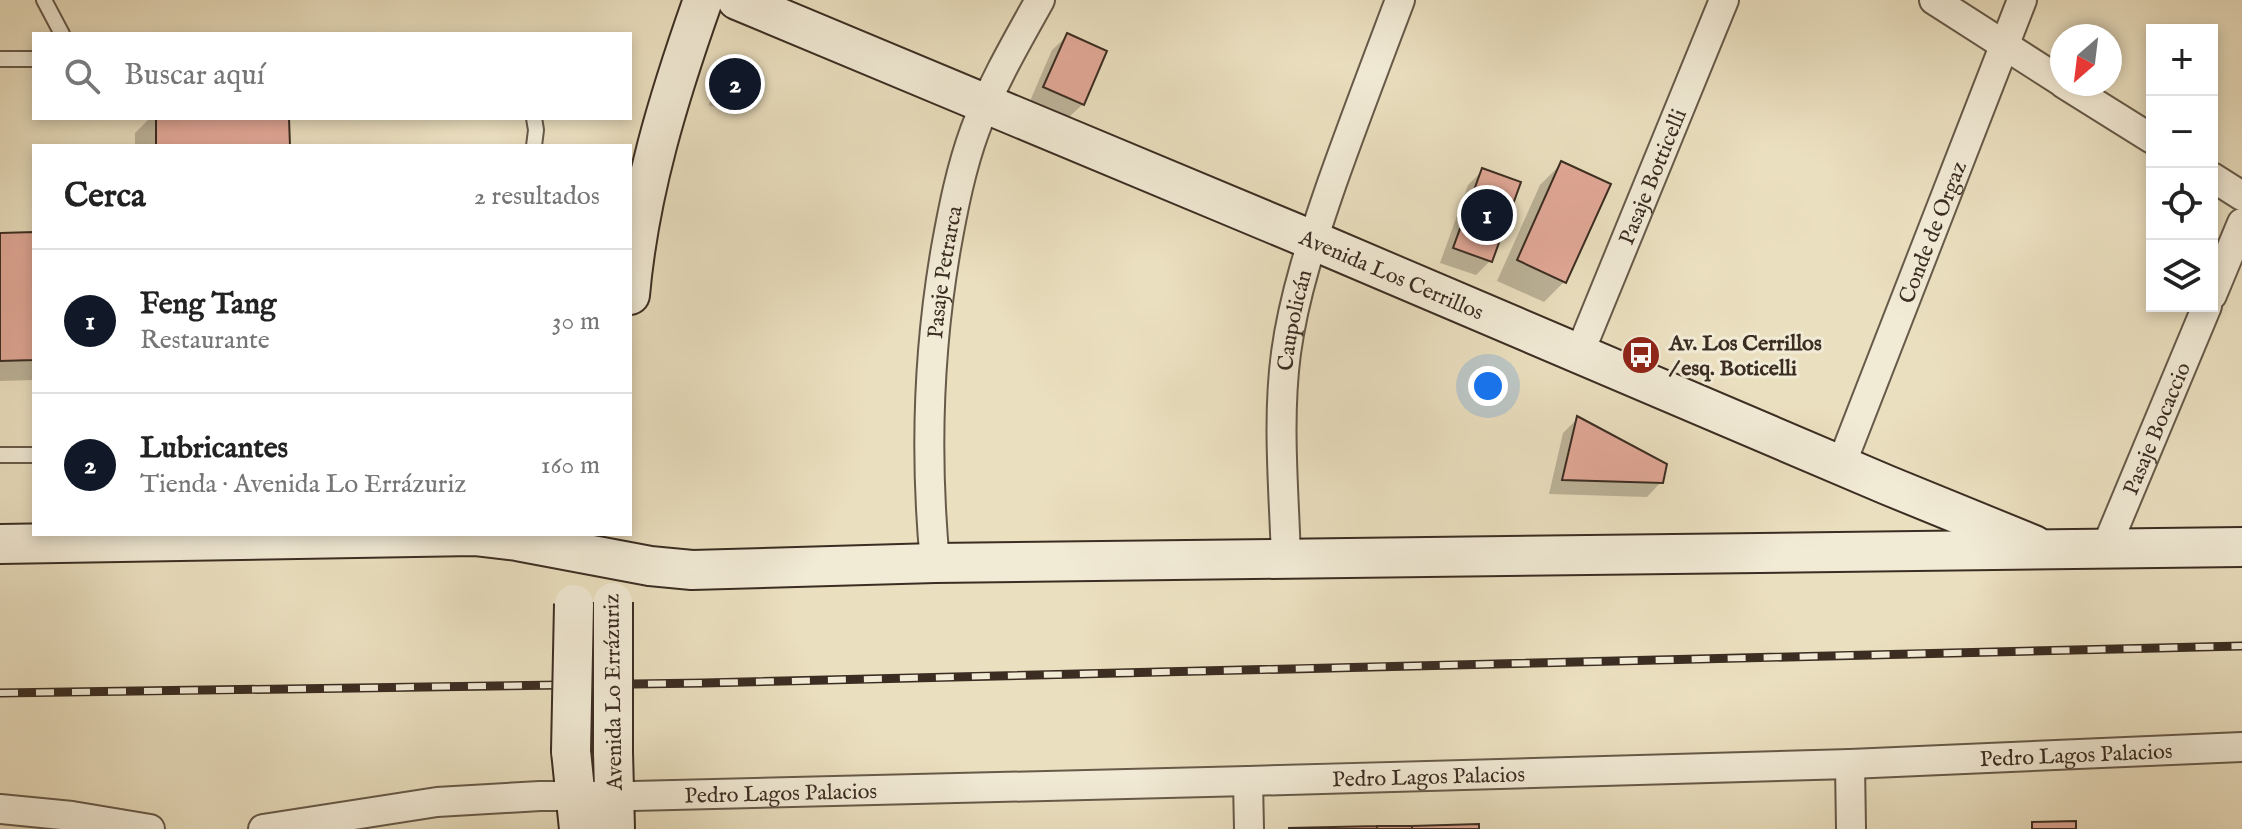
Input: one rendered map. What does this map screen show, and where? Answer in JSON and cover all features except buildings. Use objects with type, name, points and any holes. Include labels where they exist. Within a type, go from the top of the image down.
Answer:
[{"type":"main road","points":[[632,279],[639,223],[660,131],[703,0]]},
{"type":"main road","name":"Avenida Los Cerrillos","points":[[737,0],[2047,551]]},
{"type":"main road","points":[[0,544],[474,536],[528,543],[600,546],[674,569],[692,570],[935,563],[2242,547]]},
{"type":"main road","name":"Avenida Lo Errázuriz","points":[[600,546],[613,602],[615,812]]},
{"type":"main road","name":"Avenida Lo Errázuriz","points":[[577,812],[571,751],[574,594],[600,546]]},
{"type":"street","name":"Pasaje Petrarca","points":[[935,563],[930,499],[930,396],[940,280],[960,180],[974,133],[1000,73],[1040,0]]},
{"type":"street","name":"Caupolicán","points":[[1286,559],[1282,432],[1283,388],[1291,323],[1312,240],[1400,0]]},
{"type":"street","name":"Pasaje Botticelli","points":[[1579,354],[1724,0]]},
{"type":"street","points":[[1934,0],[2050,75]]},
{"type":"street","name":"Conde de Orgaz","points":[[1841,465],[2022,0]]},
{"type":"street","points":[[2084,96],[2146,135]]},
{"type":"street","points":[[2218,181],[2242,196]]},
{"type":"street","points":[[2218,281],[2242,223]]},
{"type":"street","name":"Pasaje Bocaccio","points":[[2105,550],[2204,312]]},
{"type":"street","name":"Pedro Lagos Palacios","points":[[263,829],[437,802],[615,812],[1248,781],[1850,764],[2242,747]]},
{"type":"street","points":[[1850,764],[1851,829]]},
{"type":"street","points":[[1248,781],[1249,829]]},
{"type":"street","points":[[0,809],[72,816],[150,829]]},
{"type":"lane","points":[[44,0],[61,32]]},
{"type":"lane","points":[[0,59],[32,59]]},
{"type":"lane","points":[[534,120],[534,144]]},
{"type":"lane","points":[[0,455],[32,455]]},
{"type":"railway","points":[[0,693],[704,683],[2242,646]]},
{"type":"place","name":"Lubricantes","points":[[735,84]]},
{"type":"place","name":"Feng Tang","points":[[1487,215]]},
{"type":"place","name":"Av. Los Cerrillos / esq. Boticelli","points":[[1641,355]]}]
